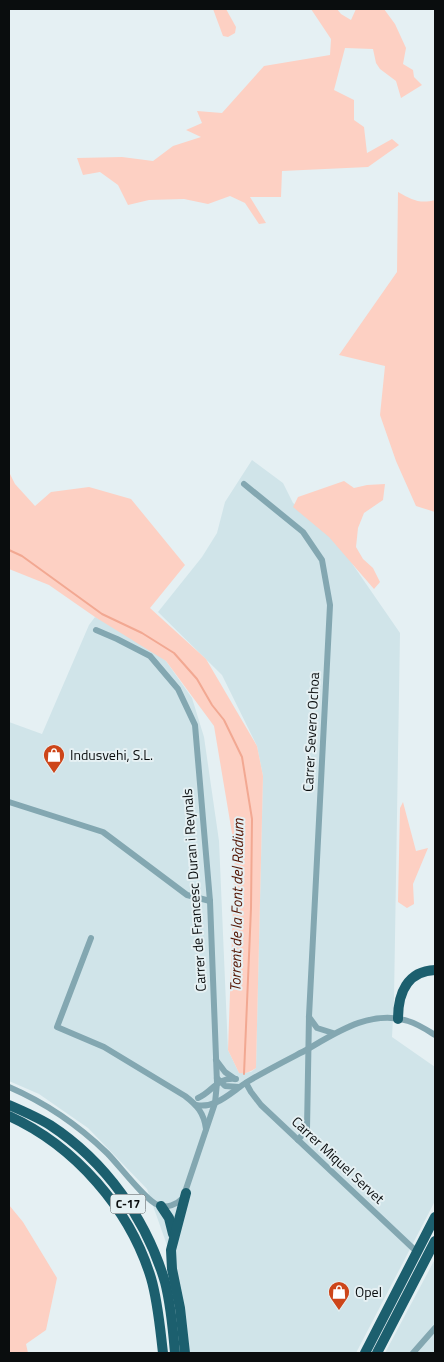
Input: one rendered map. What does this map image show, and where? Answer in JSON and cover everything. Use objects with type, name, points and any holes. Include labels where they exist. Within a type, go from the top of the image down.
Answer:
[{"type":"highway","points":[[398,1019],[399,1001],[403,989],[418,975],[426,971],[435,970]]},
{"type":"highway","name":"C-17","points":[[9,1105],[48,1124],[67,1137],[96,1162],[121,1193],[141,1224],[164,1281],[171,1311],[175,1353]]},
{"type":"highway","name":"C-17","points":[[9,1116],[22,1122],[59,1146],[87,1172],[110,1198],[138,1245],[151,1278],[159,1314],[163,1353]]},
{"type":"highway","points":[[185,1353],[180,1308],[172,1269],[171,1250],[173,1235],[186,1193]]},
{"type":"highway","points":[[161,1206],[169,1218],[173,1235]]},
{"type":"highway","points":[[365,1353],[435,1217]]},
{"type":"highway","points":[[377,1353],[435,1241]]},
{"type":"street","name":"Carrer Severo Ochoa","points":[[244,484],[303,532],[322,560],[330,605],[309,1016],[307,1129],[298,1140]]},
{"type":"street","name":"Carrer de Francesc Duran i Reynals","points":[[96,630],[150,656],[178,689],[195,725],[210,901],[217,1080],[215,1103],[186,1193]]},
{"type":"street","points":[[9,802],[103,832],[187,895],[210,901]]},
{"type":"street","points":[[91,938],[57,1027],[104,1047],[185,1096],[197,1101],[215,1103],[333,1033],[364,1021],[398,1019],[416,1024],[435,1035]]},
{"type":"street","points":[[309,1016],[317,1028],[333,1033]]},
{"type":"street","points":[[215,1058],[225,1072],[243,1085]]},
{"type":"street","points":[[197,1101],[207,1094],[217,1080],[236,1079]]},
{"type":"street","points":[[217,1080],[226,1086],[243,1085]]},
{"type":"street","name":"Carrer Miquel Servet","points":[[243,1085],[255,1099],[417,1252]]},
{"type":"street","points":[[9,1087],[50,1107],[82,1131],[108,1154],[151,1202],[161,1206],[176,1204],[186,1193]]},
{"type":"street","points":[[197,1101],[203,1116],[206,1132]]},
{"type":"street","points":[[413,1353],[435,1328]]},
{"type":"shaded area","points":[[213,9],[226,9],[236,27],[235,33],[228,37],[223,36]]},
{"type":"shaded area","points":[[311,9],[337,9],[351,20],[356,9],[384,9],[395,24],[406,48],[403,64],[413,70],[414,77],[422,85],[401,98],[396,81],[380,69],[376,63],[373,49],[345,48],[334,90],[354,100],[354,120],[364,127],[367,153],[392,139],[399,145],[368,167],[282,171],[281,197],[250,197],[266,223],[259,224],[245,203],[230,196],[208,204],[184,199],[149,200],[128,205],[118,185],[100,172],[83,175],[77,158],[122,157],[153,161],[173,146],[201,137],[186,130],[202,123],[197,111],[222,113],[264,66],[330,55],[331,39]]},
{"type":"shaded area","points":[[398,192],[425,202],[435,200],[435,512],[416,506],[396,461],[380,415],[385,366],[339,355],[397,272]]},
{"type":"shaded area","points":[[252,460],[283,483],[293,503],[331,533],[400,633],[392,1037],[435,1067],[435,1201],[356,1353],[189,1353],[173,1262],[147,1189],[88,1128],[39,1094],[9,1081],[9,722],[42,734],[89,625],[95,617],[139,639],[166,661],[192,698],[204,737],[219,841],[228,1050],[239,1073],[251,1072],[256,1068],[263,776],[257,746],[222,675],[158,612],[202,557],[217,533],[225,502]]},
{"type":"shaded area","points":[[9,472],[15,484],[35,506],[51,492],[89,487],[131,499],[185,565],[150,608],[206,659],[257,746],[263,776],[256,1068],[250,1072],[239,1073],[228,1050],[235,851],[214,726],[166,661],[95,617],[49,585],[9,569]]},
{"type":"shaded area","points":[[344,481],[354,488],[385,484],[383,500],[364,513],[358,528],[356,547],[363,559],[373,568],[380,582],[374,589],[329,537],[293,507],[298,497]]},
{"type":"shaded area","points":[[403,802],[416,851],[428,848],[413,884],[414,904],[407,908],[398,902],[400,808]]},
{"type":"shaded area","points":[[9,1205],[23,1222],[57,1278],[46,1330],[26,1344],[28,1353],[9,1353]]},
{"type":"shaded area","points":[[435,1259],[435,1353],[385,1353]]},
{"type":"waterway","name":"Torrent de la Font del Ràdium","points":[[9,550],[22,556],[102,614],[142,633],[174,653],[197,679],[212,705],[224,720],[242,757],[252,819],[251,908],[244,1074]]},
{"type":"place","name":"Indusvehi, S.L.","points":[[54,774]]},
{"type":"place","name":"Opel","points":[[339,1311]]}]
